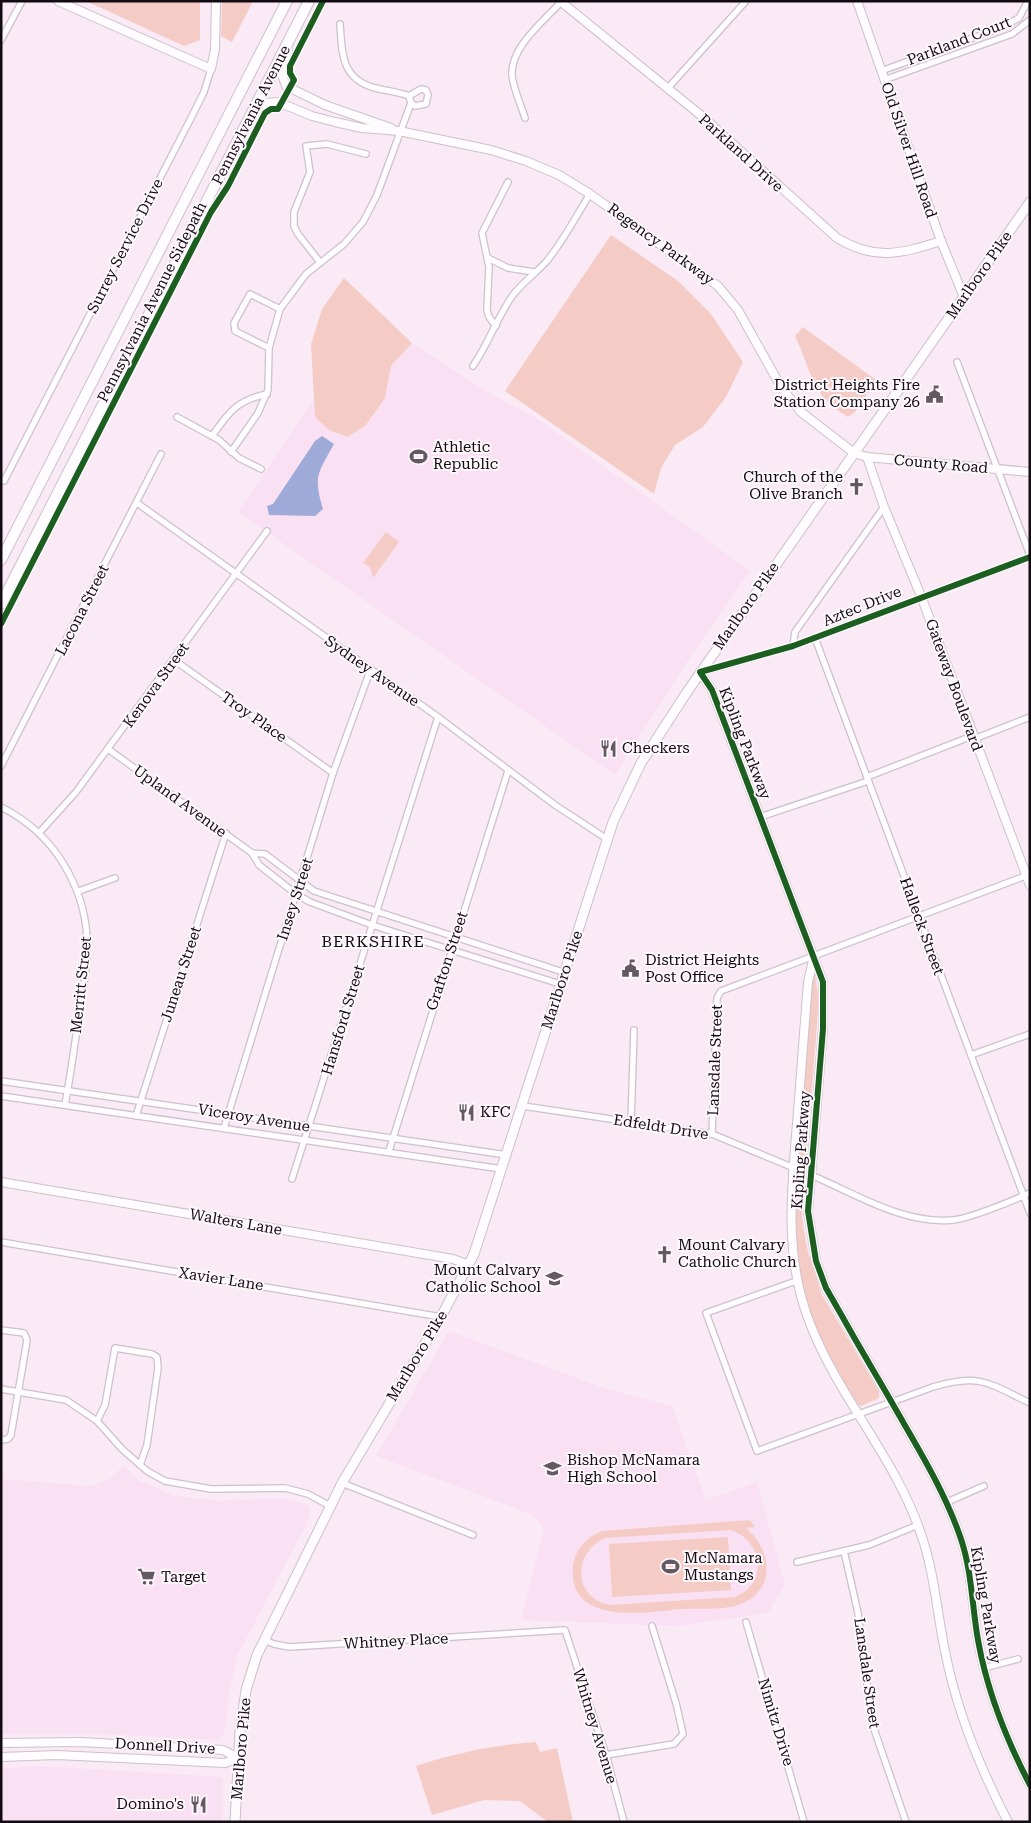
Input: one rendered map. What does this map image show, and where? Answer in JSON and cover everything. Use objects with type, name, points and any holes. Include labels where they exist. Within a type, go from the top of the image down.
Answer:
[{"type":"highway","name":"Pennsylvania Avenue","points":[[1,560],[287,1]]},
{"type":"highway","name":"Pennsylvania Avenue","points":[[1,604],[309,1]]},
{"type":"main road","name":"Marlboro Pike","points":[[235,1822],[240,1732],[246,1690],[264,1640],[342,1484],[441,1317],[469,1265],[523,1106],[563,972],[607,839],[627,789],[700,672],[1030,202]]},
{"type":"street","points":[[1,40],[22,1]]},
{"type":"street","points":[[58,1],[211,69]]},
{"type":"street","name":"Surrey Service Drive","points":[[2,481],[204,92],[215,50],[216,1]]},
{"type":"street","points":[[668,88],[746,1]]},
{"type":"street","name":"Old Silver Hill Road","points":[[856,1],[941,242],[964,297]]},
{"type":"street","name":"Parkland Court","points":[[881,71],[1000,28],[1019,18],[1028,1]]},
{"type":"street","points":[[525,118],[513,81],[514,60],[523,44],[560,2]]},
{"type":"street","name":"Parkland Drive","points":[[560,2],[668,88],[817,222],[848,244],[861,250],[882,254],[915,249],[941,242]]},
{"type":"street","name":"Parkland Court","points":[[884,80],[1003,38],[1012,34],[1030,20]]},
{"type":"street","points":[[340,24],[343,62],[349,71],[368,86],[409,96],[420,89],[426,90],[428,95],[426,104],[414,106],[411,104]]},
{"type":"street","points":[[1000,28],[1003,38]]},
{"type":"street","name":"Regency Parkway","points":[[291,37],[282,75],[286,86],[325,105],[400,131],[507,154],[550,171],[590,194],[718,286],[738,310],[781,387],[801,412],[817,427],[854,453]]},
{"type":"street","points":[[903,62],[906,71]]},
{"type":"street","points":[[231,452],[258,413],[267,394],[270,384],[269,348],[280,309],[300,281],[320,261],[352,237],[363,222],[377,195],[411,104],[409,96]]},
{"type":"street","name":"Regency Parkway","points":[[251,115],[266,104],[275,101],[334,122],[362,128],[400,131]]},
{"type":"street","points":[[320,261],[298,234],[294,226],[294,212],[310,172],[306,146],[327,144],[366,154]]},
{"type":"street","points":[[496,326],[489,317],[487,310],[488,258],[482,233],[508,182]]},
{"type":"street","points":[[473,366],[487,346],[512,296],[524,281],[552,254],[590,194]]},
{"type":"street","points":[[488,258],[508,268],[534,272]]},
{"type":"street","points":[[269,348],[235,330],[234,323],[250,294],[280,309]]},
{"type":"street","points":[[958,362],[1030,556]]},
{"type":"street","points":[[212,436],[225,418],[242,402],[249,397],[267,394]]},
{"type":"street","points":[[177,416],[212,436],[243,461],[261,469]]},
{"type":"street","name":"County Road","points":[[854,453],[867,457],[1030,472]]},
{"type":"street","name":"Lacona Street","points":[[1,766],[161,454]]},
{"type":"street","name":"Gateway Boulevard","points":[[867,457],[884,507],[921,596],[973,737],[1028,875],[1030,885]]},
{"type":"street","name":"Sydney Avenue","points":[[136,503],[438,718],[508,771],[607,839]]},
{"type":"street","points":[[793,646],[796,632],[884,507]]},
{"type":"street","name":"Kenova Street","points":[[39,833],[63,808],[108,749],[267,531]]},
{"type":"street","name":"Aztec Drive","points":[[700,672],[793,646],[1030,556]]},
{"type":"street","name":"Halleck Street","points":[[815,638],[971,1056],[1027,1195],[1030,1213]]},
{"type":"street","name":"Troy Place","points":[[174,660],[333,773]]},
{"type":"street","name":"Insey Street","points":[[224,1128],[227,1113],[333,773],[370,671]]},
{"type":"street","name":"Kipling Parkway","points":[[700,672],[712,690],[823,982],[824,1000],[808,1211],[810,1230],[820,1273],[842,1316],[947,1502],[964,1550],[984,1668],[995,1707],[1013,1752],[1030,1785]]},
{"type":"street","points":[[760,817],[868,779],[973,737],[1030,717]]},
{"type":"street","name":"Hansford Street","points":[[292,1179],[438,718]]},
{"type":"street","name":"Upland Avenue","points":[[108,749],[252,853],[259,865],[296,894],[372,926],[560,984]]},
{"type":"street","name":"Grafton Street","points":[[389,1151],[454,937],[508,771]]},
{"type":"street","name":"Merritt Street","points":[[1,808],[17,815],[39,833],[55,851],[79,891],[87,926],[88,948],[65,1105]]},
{"type":"street","name":"Juneau Street","points":[[136,1116],[139,1101],[226,833]]},
{"type":"street","name":"Upland Avenue","points":[[252,853],[265,854],[314,891],[563,972]]},
{"type":"street","points":[[814,956],[1028,875]]},
{"type":"street","points":[[79,891],[115,878]]},
{"type":"street","name":"Kipling Parkway","points":[[814,956],[808,982],[790,1236],[796,1281],[818,1344],[857,1414],[895,1476],[918,1526],[933,1575],[946,1655],[963,1722],[978,1763],[1008,1822]]},
{"type":"street","name":"Lansdale Street","points":[[712,1134],[717,998],[725,989],[814,956]]},
{"type":"street","points":[[630,1121],[634,1030]]},
{"type":"street","points":[[971,1056],[1030,1034]]},
{"type":"street","name":"Viceroy Avenue","points":[[1,1081],[507,1155]]},
{"type":"street","name":"Viceroy Avenue","points":[[1,1096],[389,1151],[502,1169]]},
{"type":"street","name":"Edfeldt Drive","points":[[523,1106],[712,1134],[794,1168]]},
{"type":"street","points":[[811,1175],[899,1213],[921,1218],[956,1220],[1027,1195]]},
{"type":"street","name":"Walters Lane","points":[[1,1182],[444,1257],[469,1265]]},
{"type":"street","name":"Xavier Lane","points":[[1,1242],[441,1317]]},
{"type":"street","points":[[796,1281],[706,1313],[758,1451],[933,1387],[966,1379],[989,1384],[1030,1403]]},
{"type":"street","points":[[1,1330],[24,1333],[27,1340],[11,1435],[8,1439],[1,1440]]},
{"type":"street","points":[[97,1421],[105,1405],[115,1348],[152,1354],[157,1357],[158,1368],[147,1445],[140,1465]]},
{"type":"street","points":[[1,1389],[66,1400],[97,1421],[140,1465],[165,1481],[191,1487],[227,1490],[285,1488],[308,1494],[330,1506]]},
{"type":"street","points":[[342,1484],[472,1535]]},
{"type":"street","points":[[947,1502],[984,1486]]},
{"type":"street","points":[[797,1562],[869,1545],[918,1526]]},
{"type":"street","name":"Lansdale Street","points":[[844,1552],[858,1613],[872,1723],[906,1822]]},
{"type":"street","name":"Nimitz Drive","points":[[746,1622],[804,1822]]},
{"type":"street","points":[[606,1755],[674,1744],[682,1736],[683,1726],[652,1626]]},
{"type":"street","name":"Whitney Place","points":[[264,1640],[289,1647],[566,1630]]},
{"type":"street","name":"Whitney Avenue","points":[[566,1630],[606,1755],[624,1822]]},
{"type":"street","name":"Kipling Parkway","points":[[984,1668],[1018,1659]]},
{"type":"street","name":"Donnell Drive","points":[[1,1743],[81,1742],[213,1749],[223,1750],[238,1758]]},
{"type":"street","name":"Donnell Drive","points":[[1,1757],[57,1755],[225,1763],[238,1758]]},
{"type":"shaded area","points":[[86,1],[200,1],[200,40],[184,46]]},
{"type":"shaded area","points":[[222,1],[253,1],[232,42],[221,36]]},
{"type":"shaded area","points":[[611,235],[678,281],[711,314],[743,362],[726,397],[703,427],[675,445],[661,468],[654,494],[505,391]]},
{"type":"shaded area","points":[[344,278],[412,343],[391,366],[385,398],[365,426],[347,437],[329,430],[315,417],[311,344],[322,309]]},
{"type":"shaded area","points":[[803,327],[876,380],[855,412],[848,417],[826,400],[814,381],[795,336]]},
{"type":"shaded area","points":[[412,343],[494,396],[532,415],[750,571],[686,663],[615,775],[238,512],[314,399],[315,417],[329,430],[347,437],[365,426],[385,398],[391,366]]},
{"type":"shaded area","points":[[386,532],[399,542],[373,578],[370,567],[363,563]]},
{"type":"shaded area","points":[[812,973],[815,975],[819,999],[802,1215],[808,1252],[822,1295],[879,1391],[879,1398],[861,1406],[857,1404],[821,1342],[808,1312],[794,1253],[794,1188]]},
{"type":"shaded area","name":"Bishop McNamara High School","points":[[449,1331],[604,1388],[672,1406],[706,1500],[757,1482],[785,1585],[768,1613],[679,1626],[521,1620],[544,1528],[533,1515],[376,1456]]},
{"type":"shaded area","points":[[123,1465],[138,1480],[175,1496],[219,1501],[280,1498],[307,1504],[311,1510],[305,1527],[238,1654],[230,1688],[224,1735],[217,1740],[107,1734],[1,1734],[1,1479],[91,1486],[112,1478]]},
{"type":"shaded area","points":[[750,1520],[755,1527],[746,1528],[761,1546],[767,1567],[765,1578],[754,1596],[736,1606],[631,1613],[612,1612],[596,1607],[583,1599],[575,1586],[573,1567],[576,1555],[586,1541],[602,1531]],"holes":[[[731,1530],[750,1543],[755,1553],[758,1563],[757,1573],[753,1583],[746,1591],[735,1597],[610,1605],[598,1601],[589,1594],[583,1585],[581,1575],[582,1564],[594,1545],[605,1538]]]},
{"type":"shaded area","name":"McNamara Mustangs","points":[[728,1537],[731,1590],[612,1597],[609,1544]]},
{"type":"shaded area","points":[[536,1742],[540,1752],[557,1748],[573,1822],[548,1822],[520,1801],[484,1800],[432,1815],[416,1766],[476,1750]]},
{"type":"shaded area","points":[[34,1766],[223,1777],[222,1822],[1,1822],[1,1769]]},
{"type":"water","points":[[322,436],[334,444],[319,475],[318,489],[323,509],[315,516],[269,515],[267,506],[273,504],[315,441]]},
{"type":"cycle path","name":"Pennsylvania Avenue Sidepath","points":[[1,624],[211,212],[228,186],[265,113],[271,109],[278,109],[294,80],[290,73],[290,66],[323,1]]},
{"type":"cycle path","points":[[1030,557],[793,646],[700,672],[712,690],[823,982],[823,1029],[808,1211],[816,1261],[826,1288],[947,1503],[965,1551],[978,1640],[992,1696],[1005,1732],[1030,1785]]},
{"type":"place","name":"District Heights Fire Station Company 26","points":[[934,394]]},
{"type":"place","name":"Athletic Republic","points":[[419,456]]},
{"type":"place","name":"Church of the Olive Branch","points":[[857,486]]},
{"type":"place","name":"Checkers","points":[[608,748]]},
{"type":"place","name":"District Heights Post Office","points":[[631,969]]},
{"type":"place","name":"KFC","points":[[466,1112]]},
{"type":"place","name":"Mount Calvary Catholic Church","points":[[664,1254]]},
{"type":"place","name":"Mount Calvary Catholic School","points":[[555,1279]]},
{"type":"place","name":"Bishop McNamara High School","points":[[553,1469]]},
{"type":"place","name":"McNamara Mustangs","points":[[670,1567]]},
{"type":"place","name":"Target","points":[[147,1577]]},
{"type":"place","name":"Domino's","points":[[198,1804]]},
{"type":"district","name":"BERKSHIRE","points":[[373,941]]}]
